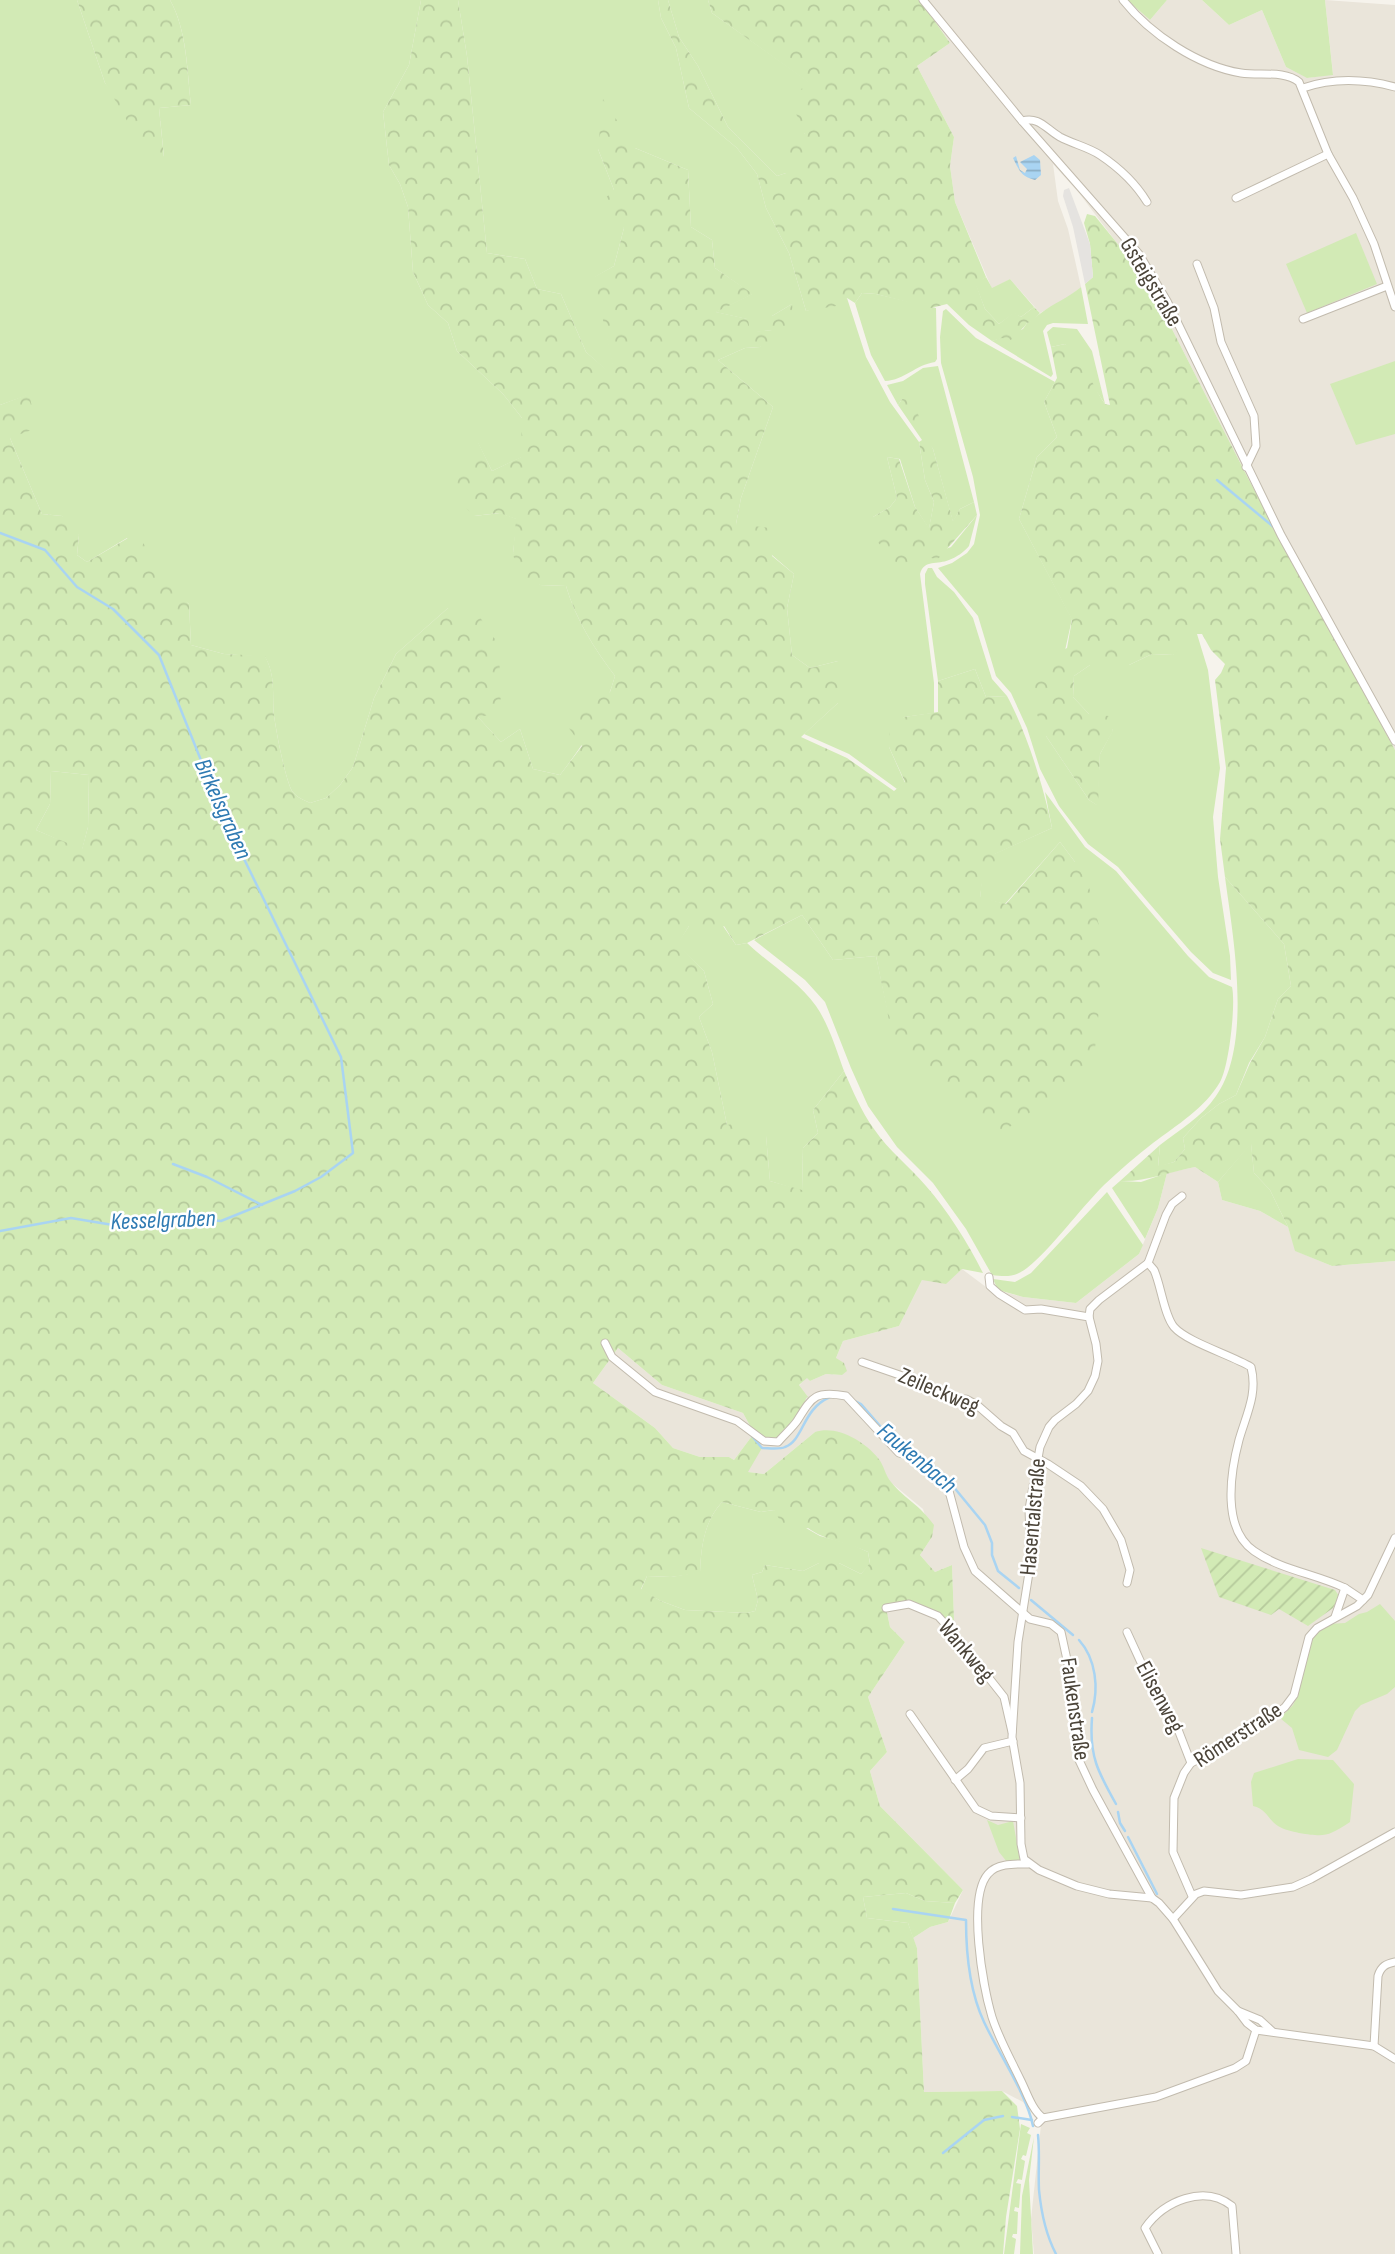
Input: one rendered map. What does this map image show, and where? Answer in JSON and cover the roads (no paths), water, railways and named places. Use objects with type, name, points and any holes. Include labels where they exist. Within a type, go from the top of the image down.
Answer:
[{"type":"street","name":"Gsteigstraße","points":[[923,0],[1022,121],[1139,254],[1167,301],[1281,535],[1393,738]]},
{"type":"street","points":[[1123,0],[1154,29],[1206,63],[1244,74],[1295,78],[1303,88],[1328,154],[1353,198],[1374,244],[1395,307]]},
{"type":"street","points":[[1303,88],[1337,81],[1395,87]]},
{"type":"street","name":"Gsteigstraße","points":[[1022,121],[1030,118],[1041,122],[1062,139],[1100,155],[1134,185],[1147,202]]},
{"type":"street","points":[[1236,198],[1328,154]]},
{"type":"street","name":"Gsteigstraße","points":[[1198,264],[1214,308],[1221,342],[1254,416],[1256,446],[1246,467]]},
{"type":"street","points":[[1303,319],[1387,286]]},
{"type":"street","points":[[989,1277],[990,1286],[1025,1310],[1089,1317],[1090,1309],[1099,1300],[1148,1264],[1160,1227],[1172,1203],[1182,1196]]},
{"type":"street","points":[[1148,1264],[1154,1270],[1173,1326],[1192,1340],[1220,1350],[1251,1367],[1255,1389],[1239,1441],[1231,1502],[1241,1540],[1256,1553],[1345,1588],[1363,1600]]},
{"type":"street","name":"Hasentalstraße","points":[[1013,1739],[1015,1675],[1022,1613],[1030,1574],[1029,1509],[1037,1460],[1049,1427],[1088,1391],[1094,1376],[1098,1361],[1089,1317]]},
{"type":"street","points":[[605,1343],[612,1357],[655,1392],[737,1420],[764,1441],[778,1442],[795,1423],[808,1401],[815,1396],[846,1396],[899,1453],[910,1456],[949,1491],[975,1571],[1022,1613]]},
{"type":"street","name":"Zeileckweg","points":[[862,1362],[917,1381],[950,1400],[966,1399],[977,1405],[1013,1433],[1018,1439],[1019,1447],[1037,1460]]},
{"type":"street","points":[[1037,1460],[1076,1482],[1103,1509],[1128,1559],[1130,1570],[1127,1583]]},
{"type":"street","name":"Römerstraße","points":[[1192,1896],[1173,1852],[1174,1798],[1191,1763],[1280,1713],[1294,1695],[1309,1637],[1317,1628],[1363,1600],[1376,1583],[1395,1538]]},
{"type":"street","points":[[1335,1617],[1345,1588]]},
{"type":"street","name":"Wankweg","points":[[886,1608],[909,1604],[938,1616],[966,1657],[989,1678],[1004,1697],[1013,1739]]},
{"type":"street","name":"Faukenstraße","points":[[1022,1613],[1032,1620],[1056,1627],[1063,1637],[1074,1692],[1078,1758],[1152,1898]]},
{"type":"street","name":"Elisenweg","points":[[1127,1632],[1149,1680],[1179,1732],[1191,1763]]},
{"type":"street","points":[[909,1714],[979,1811],[991,1816],[1021,1818]]},
{"type":"street","points":[[956,1780],[981,1751],[1013,1739],[1020,1783],[1023,1855],[1030,1865]]},
{"type":"street","points":[[1173,1919],[1192,1896],[1204,1891],[1241,1895],[1293,1887],[1395,1832]]},
{"type":"street","points":[[1256,2030],[1246,2061],[1224,2073],[1156,2097],[1040,2120],[992,2018],[983,1977],[978,1891],[986,1877],[998,1867],[1030,1865],[1077,1886],[1109,1894],[1152,1898],[1164,1907],[1173,1919],[1213,1984],[1256,2030],[1374,2046],[1395,2059]]},
{"type":"street","points":[[1374,2046],[1378,1976],[1380,1969],[1386,1964],[1395,1962]]},
{"type":"street","points":[[1238,2011],[1260,2020],[1272,2031]]},
{"type":"street","points":[[1158,2254],[1145,2228],[1151,2220],[1166,2209],[1194,2196],[1205,2195],[1221,2198],[1232,2206],[1236,2254]]},
{"type":"water","points":[[1034,155],[1040,160],[1041,175],[1035,180],[1023,175],[1019,169],[1013,158],[1016,156],[1020,170],[1025,173],[1027,169],[1020,162]]},
{"type":"waterway","points":[[1217,480],[1276,529]]},
{"type":"waterway","name":"Birkelsgraben","points":[[0,533],[45,550],[77,587],[113,609],[159,655],[224,818],[341,1057],[353,1153],[321,1177],[295,1191],[221,1221],[152,1216],[113,1225],[71,1218],[0,1231]]},
{"type":"waterway","points":[[173,1164],[207,1177],[262,1205]]},
{"type":"waterway","name":"Faukenbach","points":[[752,1436],[762,1448],[785,1447],[796,1438],[814,1409],[830,1397]]},
{"type":"waterway","name":"Faukenbach","points":[[855,1401],[861,1404],[894,1442],[924,1458],[943,1474],[985,1525],[998,1571],[1019,1588]]},
{"type":"waterway","name":"Faukenbach","points":[[1031,1600],[1073,1635]]},
{"type":"waterway","name":"Faukenbach","points":[[1079,1640],[1089,1656],[1094,1674],[1092,1712]]},
{"type":"waterway","name":"Faukenbach","points":[[1092,1718],[1092,1743],[1096,1763],[1116,1804]]},
{"type":"waterway","name":"Faukenbach","points":[[1118,1812],[1125,1831]]},
{"type":"waterway","name":"Faukenbach","points":[[1128,1837],[1157,1894]]},
{"type":"waterway","points":[[893,1909],[966,1920],[968,1959],[979,2010],[1025,2101],[1033,2126]]},
{"type":"waterway","points":[[943,2153],[984,2120],[1003,2116]]},
{"type":"waterway","points":[[1012,2117],[1032,2120]]},
{"type":"waterway","points":[[1038,2135],[1041,2206],[1056,2254]]},
{"type":"water label","name":"Kesselgraben","points":[[163,1220]]}]
